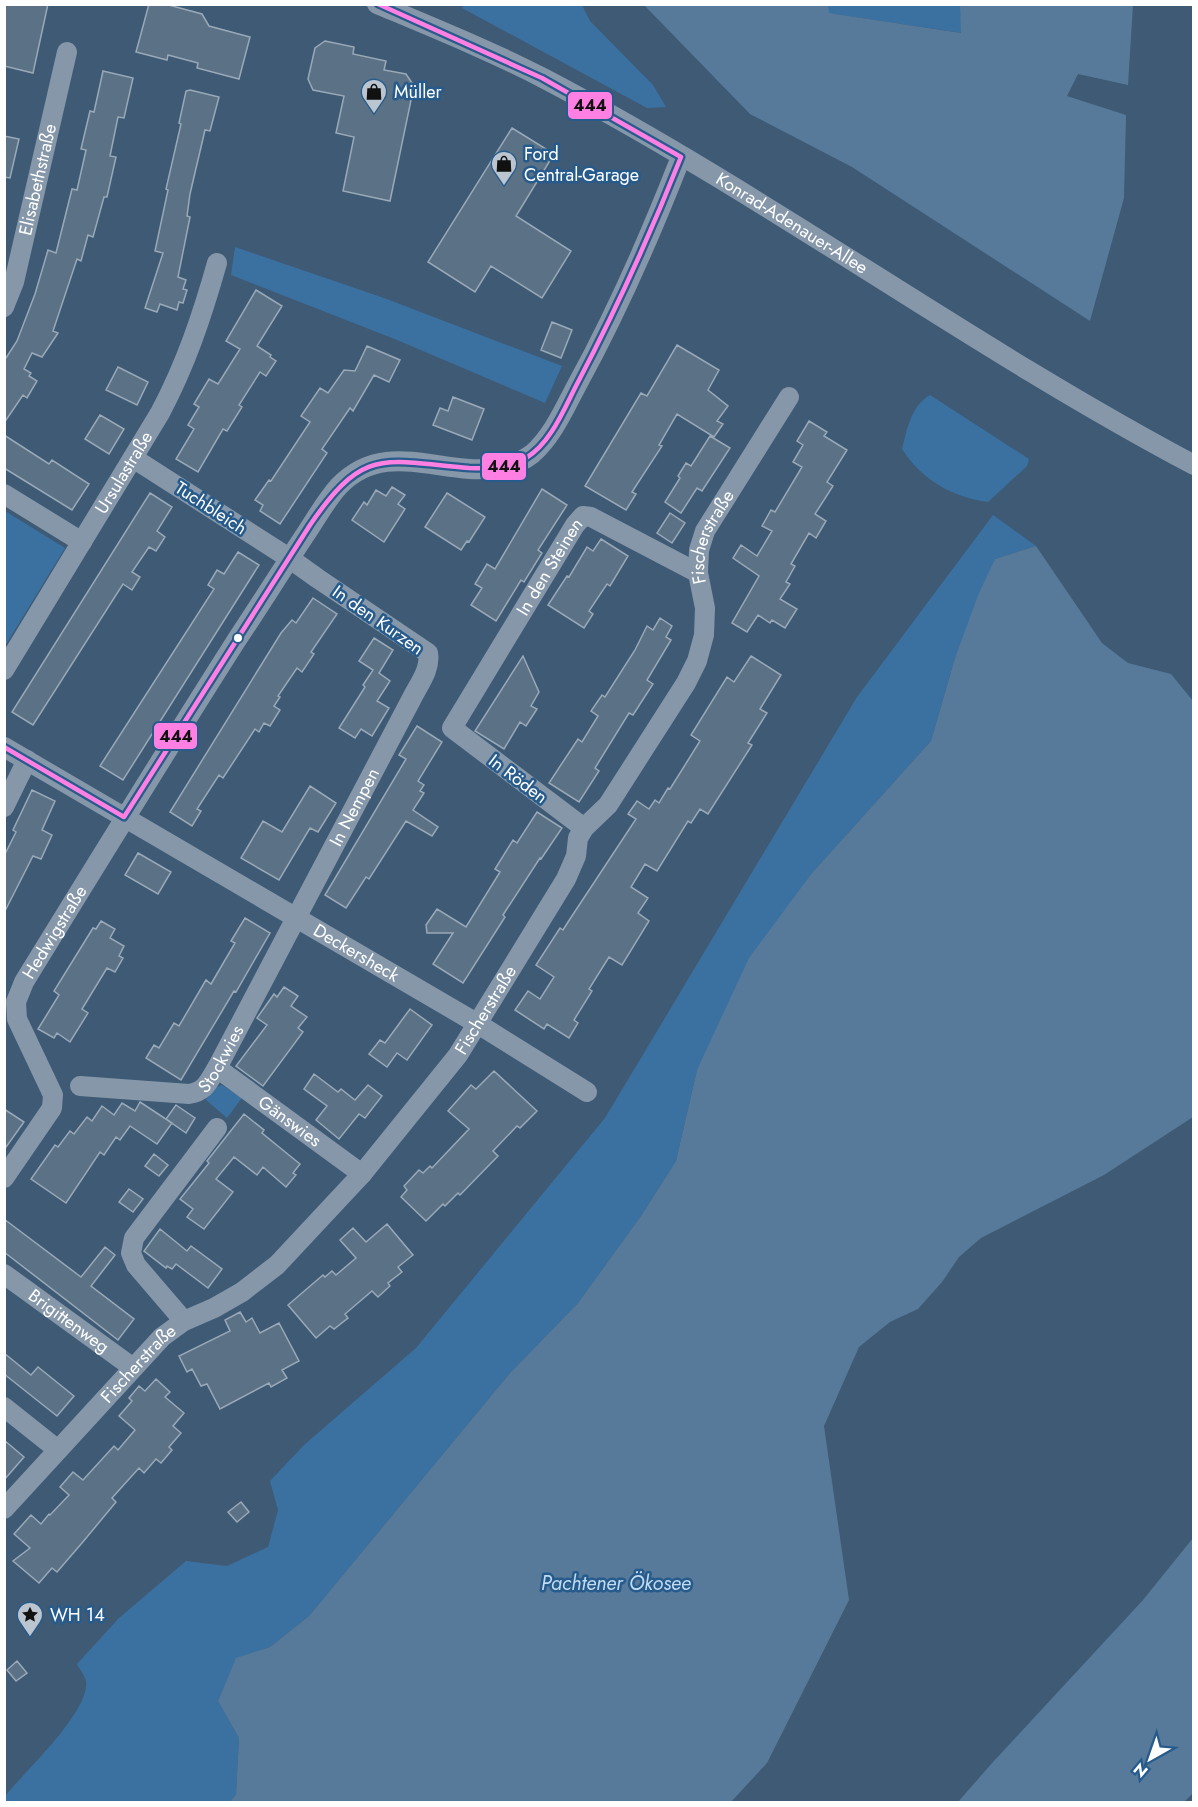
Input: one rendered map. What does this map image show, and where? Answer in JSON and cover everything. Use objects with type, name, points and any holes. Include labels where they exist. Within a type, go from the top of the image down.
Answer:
[{"type":"street","name":"Konrad-Adenauer-Allee","points":[[376,4],[543,78],[805,231],[1100,414],[1194,465]]},
{"type":"street","name":"Elisabethstraße","points":[[4,307],[14,282],[67,52]]},
{"type":"street","points":[[124,818],[290,558],[339,486],[353,474],[382,461],[401,460],[472,468],[499,468],[520,462],[533,453],[554,427],[615,312],[681,157]]},
{"type":"street","name":"Ursulastraße","points":[[4,670],[133,458],[176,382],[194,339],[217,263]]},
{"type":"street","name":"Fischerstraße","points":[[4,1509],[162,1337],[184,1320],[214,1308],[242,1292],[277,1265],[362,1174],[452,1063],[566,879],[576,856],[578,838],[584,828],[608,806],[686,683],[697,661],[704,635],[705,608],[698,573],[699,550],[705,531],[789,397]]},
{"type":"street","name":"Tuchbleich","points":[[133,458],[290,558]]},
{"type":"street","points":[[4,494],[82,542]]},
{"type":"street","name":"In den Steinen","points":[[453,728],[575,525],[584,516],[591,517],[698,573]]},
{"type":"street","name":"In den Kurzen","points":[[290,558],[317,579],[428,653],[428,667],[412,698]]},
{"type":"street","name":"In Nempen","points":[[296,917],[412,698]]},
{"type":"street","name":"In Röden","points":[[453,728],[584,828]]},
{"type":"street","name":"Deckersheck","points":[[4,747],[478,1024],[587,1092]]},
{"type":"street","points":[[4,807],[27,760]]},
{"type":"street","name":"Hedwigstraße","points":[[7,1170],[52,1108],[53,1101],[53,1095],[17,1019],[16,1002],[24,982],[124,818]]},
{"type":"street","name":"Stockwies","points":[[80,1086],[189,1094],[199,1092],[217,1068],[296,917]]},
{"type":"street","name":"Gänswies","points":[[217,1068],[362,1174]]},
{"type":"street","points":[[184,1320],[136,1265],[131,1252],[134,1238],[217,1128]]},
{"type":"street","name":"Brigittenweg","points":[[4,1274],[132,1367]]},
{"type":"street","points":[[4,1407],[58,1450]]},
{"type":"shaded area","points":[[465,5],[582,5],[590,21],[653,85],[666,107],[647,108],[462,8]]},
{"type":"shaded area","points":[[828,5],[960,5],[962,33],[828,13]]},
{"type":"shaded area","points":[[235,247],[384,298],[562,366],[545,403],[397,340],[231,275]]},
{"type":"shaded area","points":[[930,395],[1029,459],[1027,466],[988,502],[962,496],[939,485],[919,470],[902,449],[914,412],[918,405]]},
{"type":"shaded area","points":[[5,511],[65,548],[5,646]]},
{"type":"shaded area","points":[[993,515],[1036,546],[995,559],[955,658],[931,741],[812,873],[697,1070],[676,1161],[641,1216],[578,1303],[510,1373],[309,1616],[270,1647],[236,1659],[218,1701],[239,1738],[236,1794],[230,1802],[5,1802],[5,1796],[66,1727],[76,1711],[86,1685],[77,1664],[119,1618],[186,1561],[227,1566],[268,1547],[278,1510],[270,1481],[304,1445],[416,1348],[605,1118],[857,697]]},
{"type":"shaded area","points":[[222,1085],[242,1098],[227,1118],[206,1100],[214,1088]]},
{"type":"water","points":[[644,5],[828,5],[829,13],[961,33],[960,5],[1133,5],[1128,85],[1078,74],[1067,96],[1126,115],[1124,198],[1090,321],[852,167],[750,114]]},
{"type":"water","name":"Pachtener Ökosee","points":[[1036,546],[1102,643],[1128,663],[1171,674],[1193,701],[1193,1117],[1104,1175],[981,1238],[959,1257],[942,1282],[918,1309],[890,1322],[859,1347],[824,1426],[849,1600],[767,1763],[731,1802],[230,1802],[236,1794],[239,1738],[218,1701],[236,1658],[270,1647],[309,1616],[510,1373],[578,1303],[641,1216],[676,1161],[697,1070],[749,958],[812,873],[931,741],[955,658],[979,593],[995,559]]},
{"type":"water","points":[[1193,1538],[1194,1792],[1184,1802],[958,1802],[1143,1600]]},
{"type":"building","points":[[4,4],[48,4],[33,73],[4,66]]},
{"type":"building","points":[[149,4],[165,4],[202,14],[209,26],[250,37],[239,79],[197,68],[198,63],[168,55],[167,60],[136,52]]},
{"type":"building","name":"Müller","points":[[325,41],[354,47],[353,54],[386,61],[384,70],[406,74],[414,86],[390,201],[343,191],[354,137],[336,133],[344,96],[313,90],[308,79],[315,48]]},
{"type":"building","points":[[103,71],[133,78],[124,118],[118,117],[110,156],[116,157],[107,197],[104,197],[93,237],[88,235],[81,261],[77,259],[53,331],[58,333],[42,357],[32,353],[24,369],[31,373],[29,376],[37,381],[27,398],[23,395],[4,423],[4,361],[17,341],[35,294],[48,250],[56,253],[72,189],[77,190],[86,150],[81,149],[90,111],[94,112]]},
{"type":"building","points":[[186,91],[219,97],[210,131],[205,130],[190,194],[187,216],[190,217],[178,277],[186,280],[183,289],[187,290],[183,303],[179,302],[177,310],[160,304],[157,312],[145,308],[163,253],[155,251],[181,124],[179,123]]},
{"type":"building","name":"Ford Central-Garage","points":[[512,128],[554,154],[516,216],[571,251],[542,298],[491,266],[475,292],[428,262]]},
{"type":"building","points":[[4,136],[19,139],[10,178],[4,177]]},
{"type":"building","points":[[256,290],[282,306],[257,346],[276,361],[266,376],[260,372],[239,405],[242,407],[227,431],[223,429],[198,472],[176,459],[194,429],[188,425],[199,407],[194,404],[209,379],[218,384],[240,349],[226,341]]},
{"type":"building","points":[[552,322],[572,330],[561,358],[541,350]]},
{"type":"building","points":[[677,345],[719,370],[708,390],[728,406],[717,421],[723,424],[714,437],[677,414],[659,445],[662,446],[632,492],[636,494],[626,510],[585,486],[641,393],[647,396]]},
{"type":"building","points":[[367,346],[400,360],[389,382],[374,375],[353,411],[350,408],[322,449],[327,453],[280,524],[260,511],[263,505],[255,500],[269,480],[271,481],[310,422],[301,416],[320,388],[328,393],[344,370],[355,371]]},
{"type":"building","points":[[118,367],[148,382],[137,405],[106,390]]},
{"type":"building","points":[[453,397],[484,409],[472,440],[433,425],[440,408],[448,411]]},
{"type":"building","points":[[100,415],[124,429],[109,454],[85,439]]},
{"type":"building","points":[[809,421],[827,432],[824,436],[847,450],[827,482],[833,486],[815,514],[826,521],[816,538],[809,533],[791,564],[795,566],[786,582],[790,584],[780,599],[797,609],[785,628],[772,620],[770,623],[758,615],[747,632],[732,623],[759,576],[733,558],[741,545],[757,556],[772,531],[762,526],[771,510],[775,512],[802,467],[793,462],[803,445],[797,441]]},
{"type":"building","points":[[4,435],[49,464],[52,460],[89,484],[72,510],[4,468]]},
{"type":"building","points":[[710,436],[730,448],[702,491],[697,488],[681,513],[665,502],[680,478],[678,476],[686,463],[691,466]]},
{"type":"building","points":[[392,487],[405,495],[398,504],[405,509],[384,542],[352,520],[364,502],[367,505],[376,490],[386,496]]},
{"type":"building","points":[[542,489],[567,505],[538,550],[542,553],[524,582],[521,580],[496,621],[471,605],[482,588],[475,584],[487,564],[495,569]]},
{"type":"building","points":[[150,493],[172,507],[157,531],[165,537],[156,551],[149,547],[132,572],[140,577],[132,590],[123,584],[33,725],[12,712]]},
{"type":"building","points":[[447,493],[485,517],[461,550],[425,527]]},
{"type":"building","points":[[670,513],[685,523],[672,543],[657,533]]},
{"type":"building","points":[[601,539],[628,556],[610,586],[607,584],[589,611],[593,614],[584,628],[548,605],[567,576],[569,577],[587,547],[593,551]]},
{"type":"building","points":[[238,552],[259,565],[123,780],[100,766],[214,589],[208,585],[217,570],[224,574]]},
{"type":"building","points":[[313,598],[337,614],[311,652],[314,654],[302,672],[297,668],[278,696],[280,697],[274,706],[280,710],[270,726],[264,723],[259,732],[255,729],[223,778],[219,775],[197,809],[201,811],[192,826],[170,812],[281,633],[292,620],[296,623]]},
{"type":"building","points":[[660,618],[672,626],[666,637],[671,640],[647,680],[653,684],[633,715],[629,713],[595,768],[599,771],[579,802],[549,783],[578,739],[582,742],[598,716],[591,711],[602,695],[605,697],[635,650],[647,626],[653,630]]},
{"type":"building","points":[[374,638],[393,650],[379,673],[390,681],[377,701],[389,708],[372,736],[361,729],[355,738],[339,728],[373,670],[359,661]]},
{"type":"building","points":[[523,656],[539,692],[531,706],[537,709],[526,726],[520,722],[504,749],[475,731]]},
{"type":"building","points":[[751,656],[781,675],[760,709],[767,713],[748,743],[752,745],[708,814],[700,809],[691,823],[688,821],[657,871],[645,864],[631,887],[648,898],[638,913],[649,921],[622,965],[609,957],[589,989],[592,991],[574,1020],[578,1023],[569,1038],[547,1024],[544,1029],[515,1010],[528,991],[540,999],[554,977],[536,965],[560,928],[563,930],[636,819],[628,814],[637,801],[649,809],[655,800],[659,803],[700,741],[691,735],[727,677],[734,682]]},
{"type":"building","points":[[417,726],[442,742],[418,781],[424,785],[420,791],[424,793],[413,810],[438,827],[432,836],[406,821],[369,879],[366,877],[346,908],[325,895],[406,759],[399,755]]},
{"type":"building","points":[[310,786],[336,803],[318,832],[310,828],[279,880],[241,858],[263,821],[282,832]]},
{"type":"building","points":[[32,790],[55,801],[42,830],[52,835],[41,859],[33,856],[4,913],[4,856],[16,832],[13,830]]},
{"type":"building","points":[[537,812],[562,828],[503,915],[505,917],[463,983],[433,964],[453,933],[427,933],[426,925],[437,909],[466,927],[500,872],[495,869],[513,840],[517,843]]},
{"type":"building","points":[[138,853],[171,872],[158,894],[125,875]]},
{"type":"building","points":[[245,918],[270,933],[181,1080],[146,1058],[154,1045],[159,1048],[174,1023],[179,1026],[206,980],[211,984],[235,943],[231,941]]},
{"type":"building","points":[[101,921],[115,929],[110,938],[124,946],[119,956],[123,958],[115,972],[107,968],[82,1009],[88,1013],[70,1042],[57,1033],[54,1038],[38,1029],[59,995],[54,991],[93,928],[96,929]]},
{"type":"building","points":[[284,987],[298,996],[291,1006],[307,1017],[298,1028],[303,1032],[263,1086],[236,1066],[267,1025],[257,1018],[274,994],[277,997]]},
{"type":"building","points":[[410,1009],[432,1025],[407,1060],[397,1053],[387,1067],[369,1054],[380,1040],[385,1043]]},
{"type":"building","points":[[494,1071],[537,1111],[520,1128],[517,1126],[493,1151],[498,1156],[460,1195],[458,1193],[445,1206],[443,1204],[426,1221],[401,1197],[407,1190],[404,1186],[419,1170],[423,1173],[430,1166],[432,1168],[469,1129],[448,1111],[471,1085],[476,1089]]},
{"type":"building","points":[[314,1074],[338,1092],[341,1089],[355,1100],[368,1085],[382,1096],[365,1118],[359,1114],[339,1139],[316,1120],[327,1106],[304,1089]]},
{"type":"building","points":[[140,1102],[172,1123],[157,1144],[130,1126],[120,1140],[116,1137],[104,1155],[100,1152],[66,1203],[31,1179],[55,1145],[58,1147],[70,1131],[74,1134],[87,1117],[92,1121],[102,1106],[114,1115],[122,1103],[135,1111]]},
{"type":"building","points":[[176,1105],[195,1118],[186,1133],[166,1119]]},
{"type":"building","points":[[4,1109],[24,1122],[4,1150]]},
{"type":"building","points":[[244,1114],[264,1130],[262,1133],[300,1164],[293,1173],[296,1175],[286,1187],[263,1167],[257,1175],[234,1157],[216,1179],[233,1192],[204,1229],[187,1217],[193,1209],[180,1199]]},
{"type":"building","points":[[154,1154],[168,1165],[159,1176],[145,1166]]},
{"type":"building","points":[[129,1189],[143,1199],[133,1212],[119,1202]]},
{"type":"building","points":[[4,1219],[81,1277],[105,1247],[115,1255],[91,1286],[134,1319],[118,1340],[4,1252]]},
{"type":"building","points":[[387,1224],[413,1255],[398,1267],[402,1272],[388,1283],[390,1286],[378,1297],[372,1291],[345,1314],[348,1318],[334,1329],[330,1326],[316,1338],[288,1305],[323,1275],[325,1277],[332,1271],[336,1275],[356,1258],[340,1240],[353,1228],[366,1242]]},
{"type":"building","points":[[160,1229],[187,1251],[191,1246],[222,1269],[208,1288],[176,1264],[172,1269],[167,1266],[166,1268],[144,1251]]},
{"type":"building","points":[[240,1312],[246,1322],[252,1318],[260,1333],[279,1323],[299,1361],[282,1370],[287,1378],[271,1387],[269,1383],[220,1409],[207,1384],[201,1386],[192,1369],[187,1372],[179,1356],[230,1331],[225,1320]]},
{"type":"building","points":[[4,1353],[31,1375],[38,1367],[74,1396],[57,1416],[4,1374]]},
{"type":"building","points":[[156,1379],[170,1392],[165,1397],[184,1413],[173,1426],[181,1433],[169,1447],[172,1450],[161,1463],[156,1459],[144,1473],[139,1468],[112,1498],[116,1502],[57,1572],[52,1568],[39,1583],[13,1561],[30,1548],[14,1534],[31,1515],[41,1524],[50,1515],[69,1495],[60,1487],[73,1472],[83,1480],[114,1446],[118,1450],[135,1430],[119,1416],[132,1401],[129,1398],[139,1386],[145,1391]]},
{"type":"building","points":[[4,1440],[24,1457],[4,1480]]},
{"type":"building","points":[[241,1502],[249,1512],[237,1522],[228,1512]]},
{"type":"building","points":[[17,1661],[27,1673],[16,1681],[7,1670]]},
{"type":"transit line","name":"444","points":[[4,747],[124,817],[310,525],[346,482],[361,470],[378,464],[395,462],[469,468],[498,468],[519,462],[543,444],[562,414],[632,272],[681,157],[542,78],[378,4]]},
{"type":"place","name":"Müller","points":[[374,115]]},
{"type":"place","name":"Ford Central-Garage","points":[[504,187]]},
{"type":"place","name":"WH 14","points":[[30,1638]]}]
